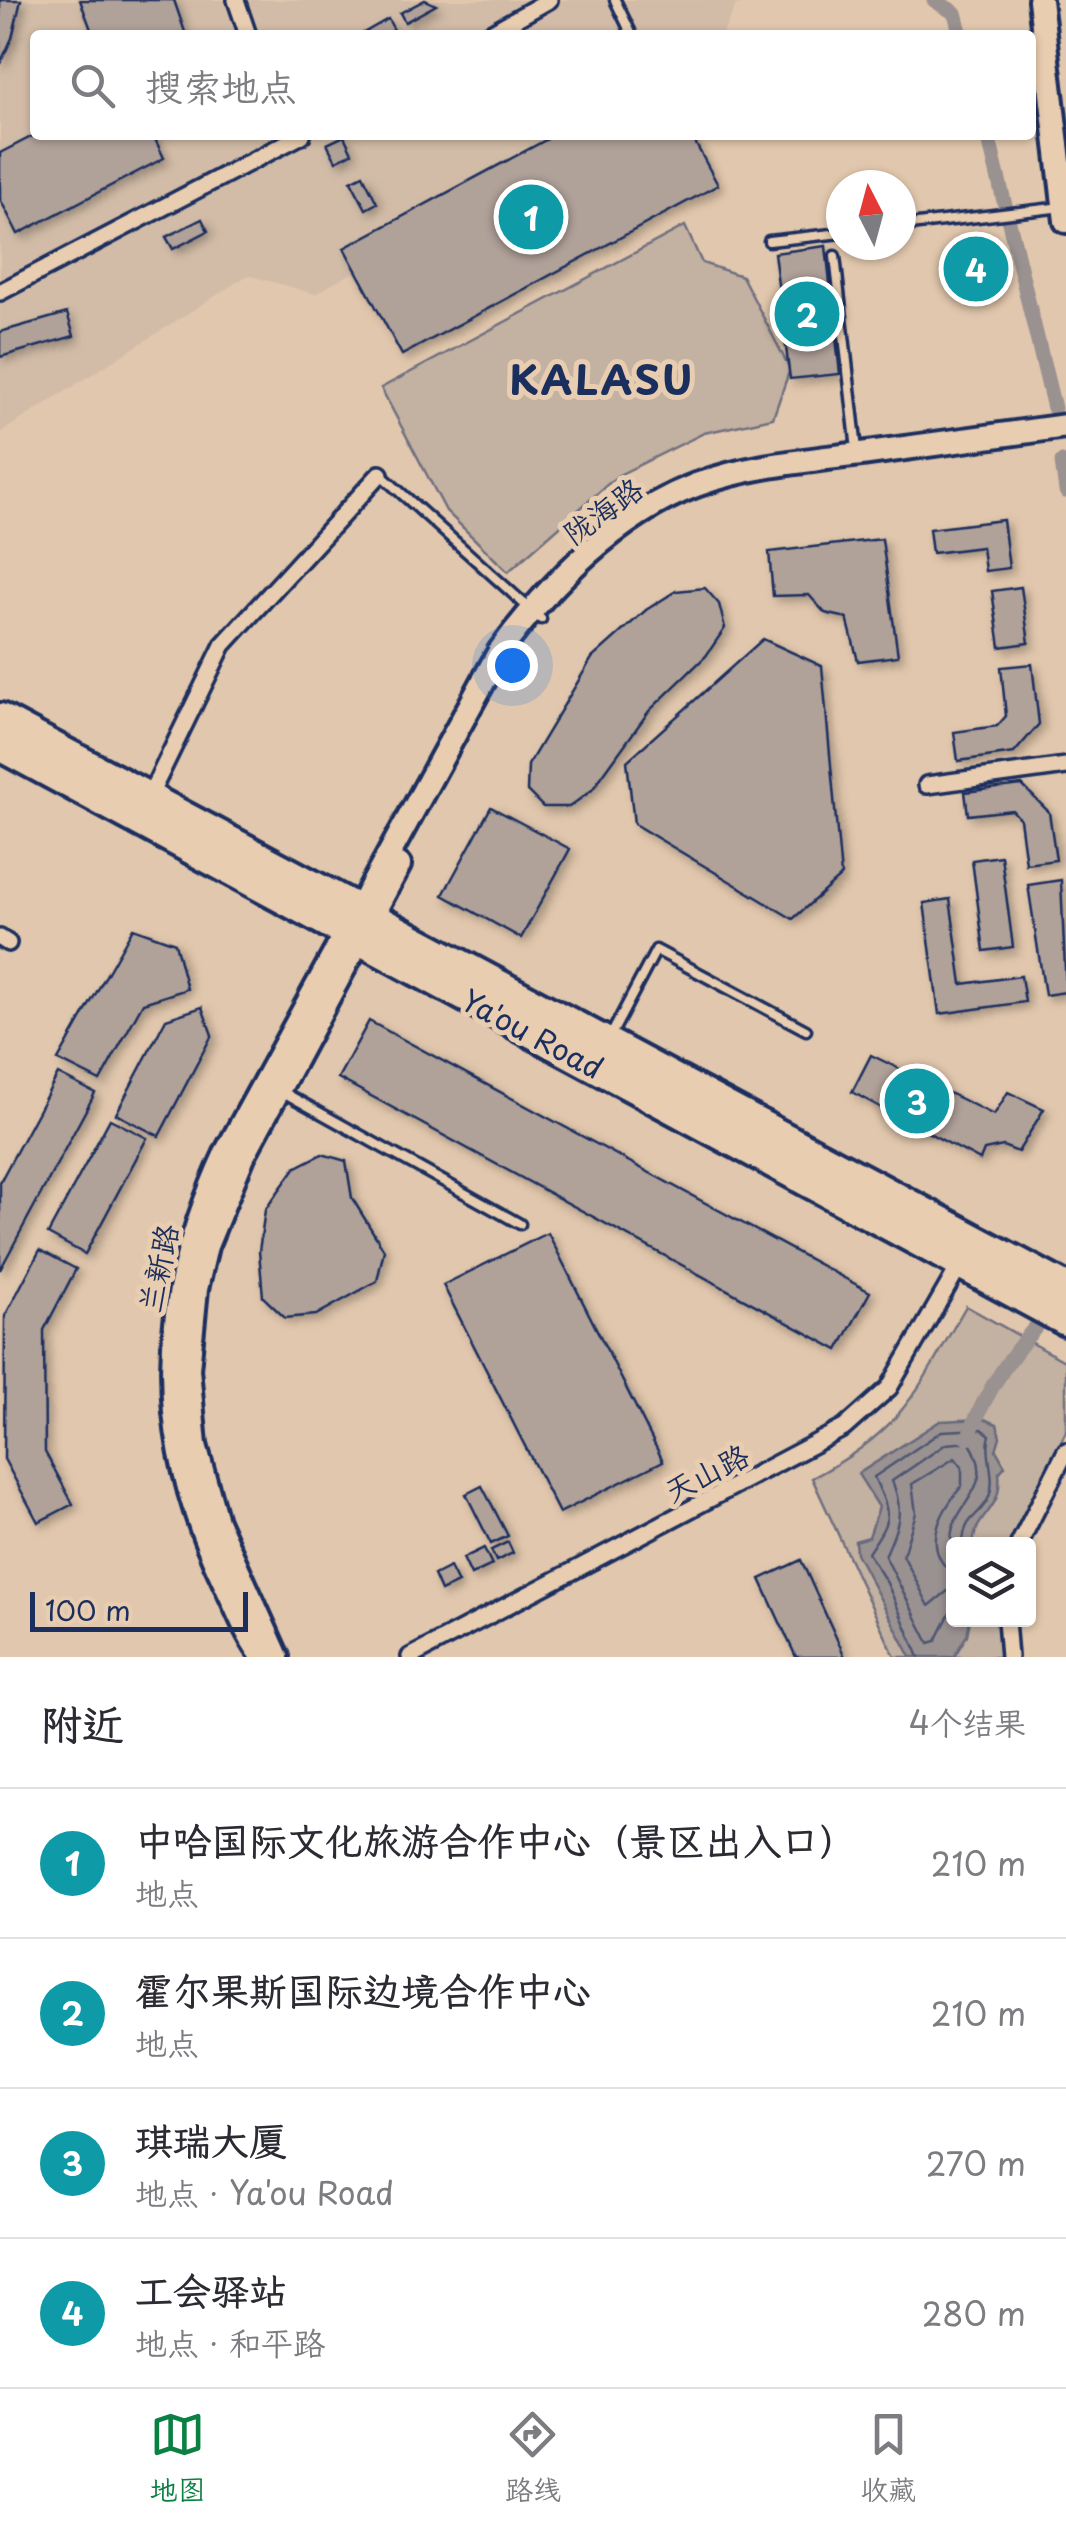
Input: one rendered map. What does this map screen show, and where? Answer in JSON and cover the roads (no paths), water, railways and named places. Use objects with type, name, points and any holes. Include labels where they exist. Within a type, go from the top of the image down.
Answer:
[{"type":"highway","name":"Ya'ou Road","points":[[0,719],[149,797],[358,925],[966,1250],[1066,1289]]},
{"type":"highway","name":"Ya'ou Road","points":[[0,746],[606,1046],[966,1250],[1066,1320]]},
{"type":"street","points":[[236,0],[246,30]]},
{"type":"street","points":[[496,30],[549,0]]},
{"type":"street","points":[[1040,0],[1065,212]]},
{"type":"street","points":[[0,292],[287,140]]},
{"type":"street","name":"陇海路","points":[[358,925],[536,614],[592,551],[644,513],[693,486],[740,470],[1066,426]]},
{"type":"street","name":"陇海路","points":[[536,614],[648,524],[701,497],[785,475],[1066,436]]},
{"type":"street","points":[[149,797],[222,645],[380,474]]},
{"type":"street","points":[[928,786],[1066,766]]},
{"type":"street","name":"兰新路","points":[[264,1657],[212,1557],[178,1448],[172,1370],[179,1284],[206,1198],[358,925]]},
{"type":"street","name":"兰新路","points":[[271,1086],[206,1246],[196,1289],[188,1368],[195,1445],[205,1486],[277,1657]]},
{"type":"street","name":"天山路","points":[[410,1657],[844,1428],[889,1388],[966,1250]]},
{"type":"street","points":[[1023,1537],[1066,1451]]},
{"type":"street","points":[[1006,1627],[1008,1657]]},
{"type":"lane","points":[[615,0],[630,30]]},
{"type":"lane","points":[[916,224],[1026,211],[1065,212]]},
{"type":"lane","points":[[769,242],[826,235]]},
{"type":"lane","points":[[835,260],[857,454]]},
{"type":"lane","points":[[380,474],[536,614]]},
{"type":"lane","points":[[606,1046],[656,950],[806,1030]]},
{"type":"lane","points":[[271,1086],[520,1224]]},
{"type":"water","points":[[984,1419],[997,1424],[1000,1437],[996,1450],[1005,1466],[999,1473],[997,1496],[974,1537],[946,1537],[946,1627],[969,1627],[967,1635],[954,1657],[911,1657],[856,1553],[855,1541],[869,1537],[879,1507],[858,1474],[940,1421]]},
{"type":"waterway","points":[[934,0],[955,13],[960,30]]},
{"type":"waterway","points":[[989,140],[1054,408]]},
{"type":"waterway","points":[[1062,462],[1066,491]]},
{"type":"waterway","points":[[968,1438],[1004,1368],[1053,1308]]},
{"type":"place","name":"中哈国际文化旅游合作中心（景区出入口）","points":[[531,217]]},
{"type":"place","name":"工会驿站","points":[[976,269]]},
{"type":"place","name":"霍尔果斯国际边境合作中心","points":[[807,314]]},
{"type":"place","name":"琪瑞大厦","points":[[917,1101]]},
{"type":"district","name":"KALASU","points":[[602,378]]}]
